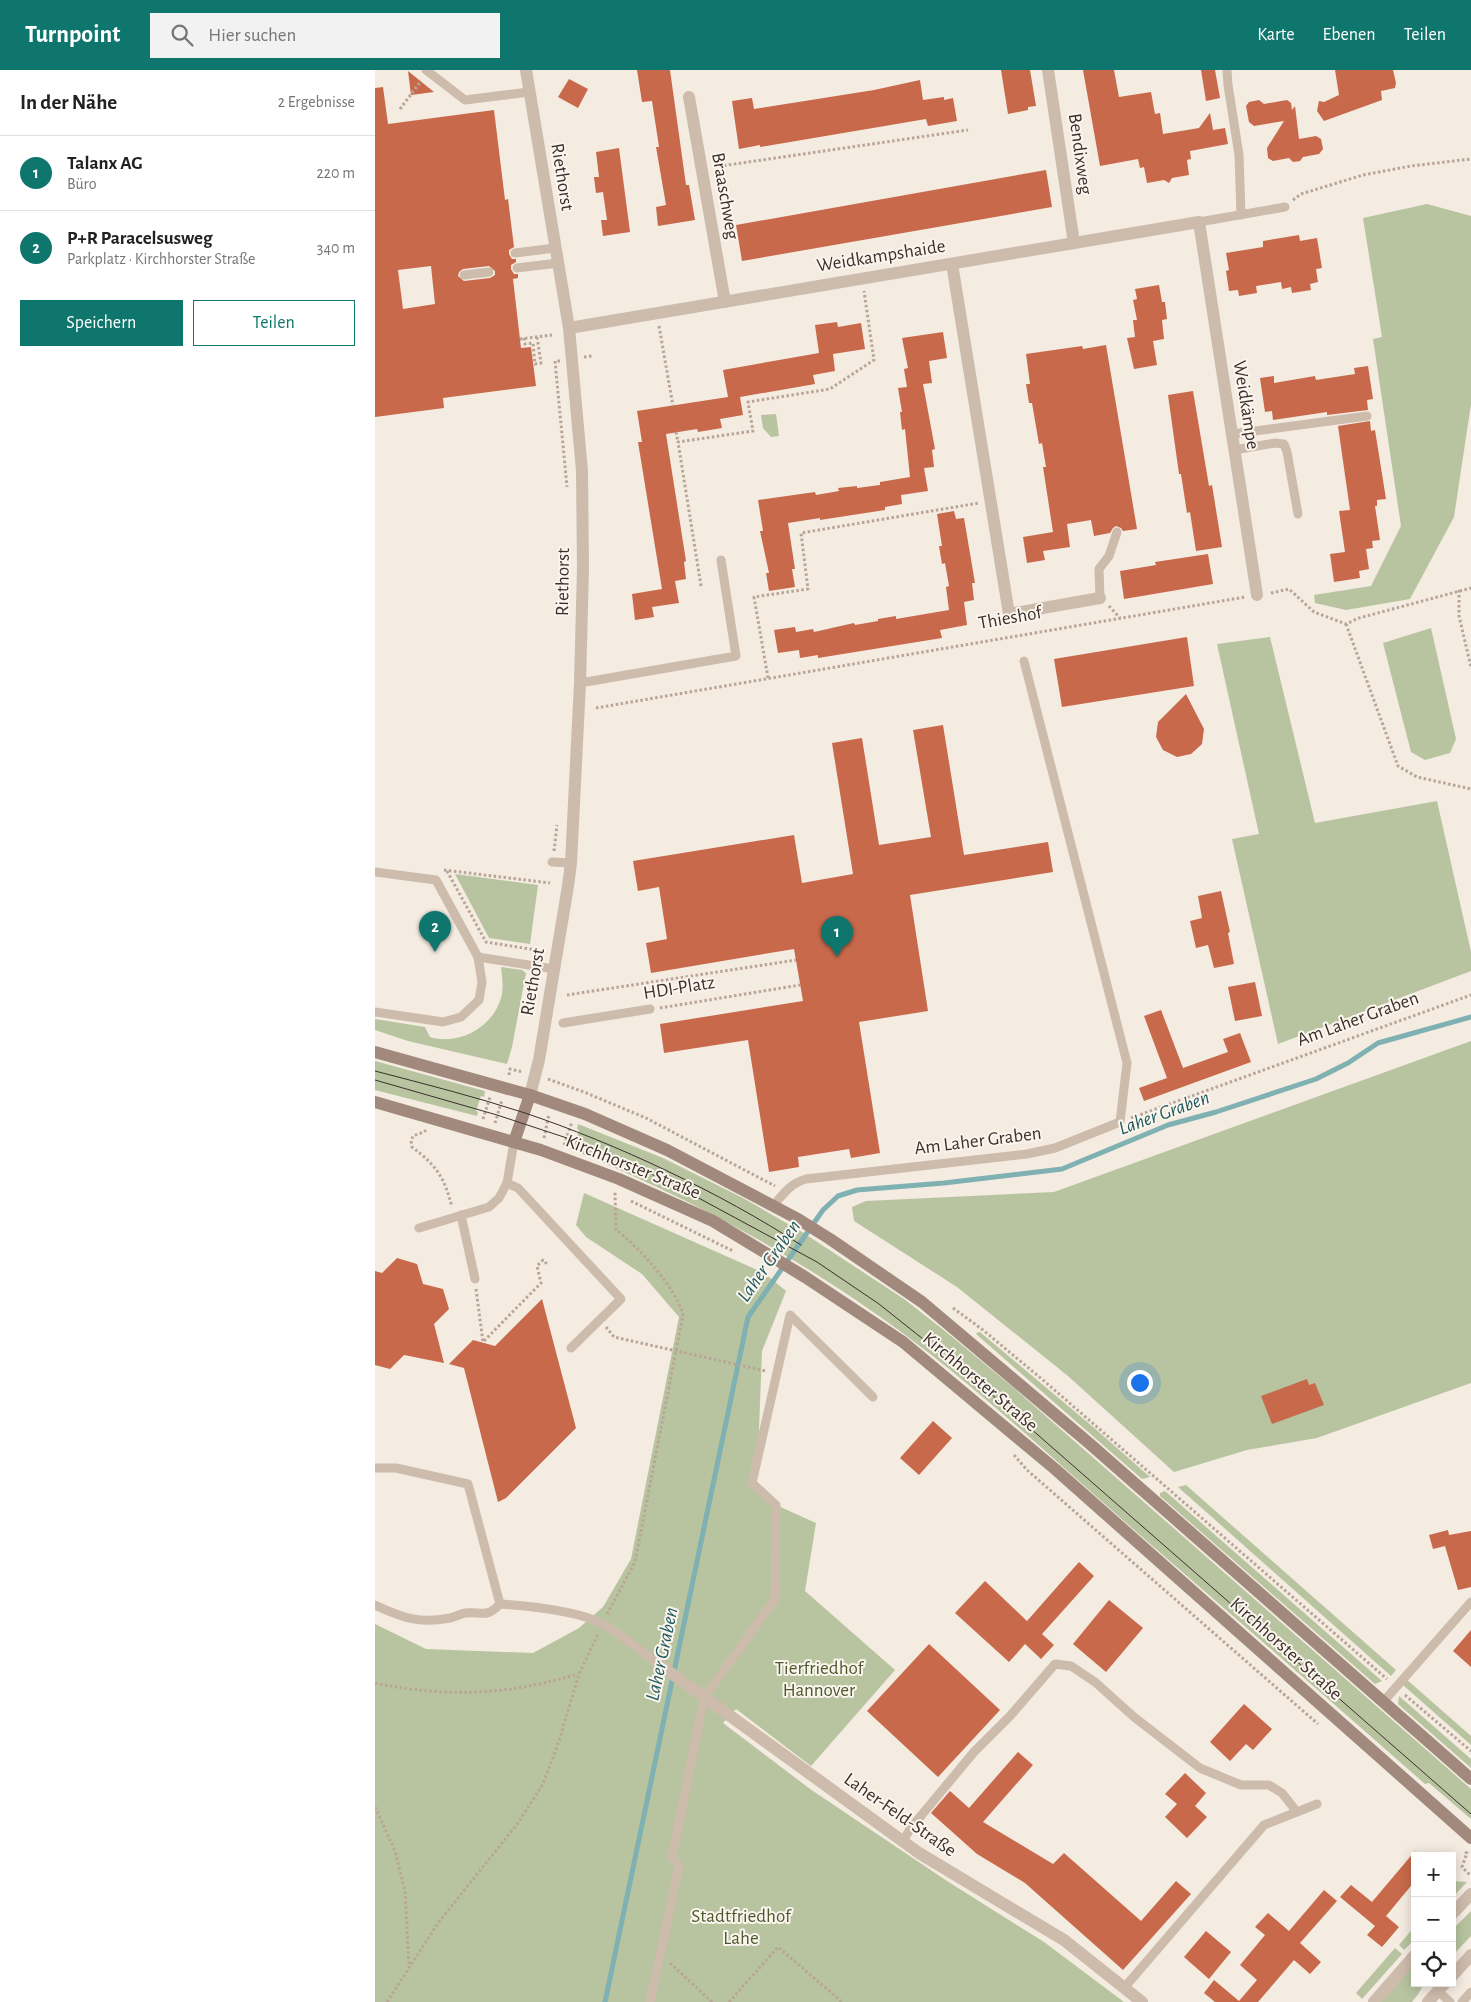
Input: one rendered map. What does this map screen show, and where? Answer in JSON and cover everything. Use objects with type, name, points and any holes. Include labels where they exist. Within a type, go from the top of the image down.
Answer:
[{"type":"main road","name":"Kirchhorster Straße","points":[[375,1052],[530,1095],[577,1111],[667,1150],[798,1219],[830,1239],[922,1302],[1090,1444],[1471,1779]]},
{"type":"main road","points":[[514,1142],[530,1095]]},
{"type":"main road","name":"Kirchhorster Straße","points":[[375,1102],[541,1150],[619,1178],[713,1221],[805,1276],[903,1342],[1055,1468],[1471,1838]]},
{"type":"street","name":"Riethorst","points":[[526,70],[569,328],[582,471],[583,568],[580,683],[571,863],[554,969],[530,1095]]},
{"type":"street","name":"Bendixweg","points":[[1048,70],[1074,243]]},
{"type":"street","name":"Braaschweg","points":[[689,96],[725,302]]},
{"type":"street","name":"Weidkampshaide","points":[[569,328],[1199,222]]},
{"type":"street","name":"Weidkämpe","points":[[1199,222],[1257,595]]},
{"type":"street","name":"Thieshof","points":[[952,264],[1009,614],[1101,598]]},
{"type":"street","name":"Laher-Feld-Straße","points":[[660,1665],[903,1842],[1064,1940],[1142,2002]]},
{"type":"street","points":[[1456,1910],[1471,1894]]},
{"type":"street","points":[[1456,1972],[1471,1955]]},
{"type":"street","points":[[1374,2002],[1411,1960]]},
{"type":"street","points":[[1428,2002],[1441,1987]]},
{"type":"lane","points":[[1227,70],[1239,155],[1241,214]]},
{"type":"lane","points":[[427,71],[465,100],[529,92]]},
{"type":"lane","points":[[1199,222],[1285,207]]},
{"type":"lane","points":[[515,253],[555,248]]},
{"type":"lane","points":[[517,268],[558,263]]},
{"type":"lane","points":[[465,275],[489,272]]},
{"type":"lane","points":[[1232,434],[1367,416]]},
{"type":"lane","points":[[1234,450],[1284,444],[1298,514]]},
{"type":"lane","points":[[1101,598],[1099,570],[1109,556],[1117,532]]},
{"type":"lane","points":[[580,683],[736,656],[721,560]]},
{"type":"lane","points":[[1023,661],[1127,1063],[1120,1122]]},
{"type":"lane","points":[[552,862],[571,863]]},
{"type":"lane","points":[[375,872],[436,880],[478,957],[482,982],[479,1000],[461,1017],[443,1022],[375,1012]]},
{"type":"lane","points":[[478,957],[554,969]]},
{"type":"lane","name":"HDI-Platz","points":[[563,1023],[650,1009]]},
{"type":"lane","name":"Am Laher Graben","points":[[773,1206],[784,1192],[796,1182],[806,1179],[1027,1154],[1055,1148],[1120,1122]]},
{"type":"lane","points":[[419,1228],[489,1207],[499,1198],[507,1183],[514,1142]]},
{"type":"lane","points":[[507,1183],[518,1188],[621,1299],[571,1348]]},
{"type":"lane","points":[[458,1216],[475,1279]]},
{"type":"lane","points":[[650,2002],[679,1866],[672,1857],[704,1698],[775,1599],[776,1505],[752,1483],[790,1315],[873,1396]]},
{"type":"lane","points":[[375,1468],[396,1468],[467,1484],[500,1604]]},
{"type":"lane","points":[[1383,1702],[1471,1602]]},
{"type":"lane","points":[[500,1604],[583,1616],[660,1665]]},
{"type":"lane","points":[[375,1605],[415,1621],[453,1618],[464,1613],[481,1615],[492,1612],[500,1604]]},
{"type":"lane","points":[[903,1842],[911,1828],[974,1752],[1055,1664],[1071,1666],[1095,1682],[1135,1717],[1200,1768],[1241,1785],[1269,1785],[1282,1793],[1297,1812]]},
{"type":"lane","points":[[1124,1988],[1264,1825],[1317,1804]]},
{"type":"lane","points":[[1441,1987],[1450,2002]]},
{"type":"lane","points":[[1462,2002],[1471,1992]]},
{"type":"path","points":[[400,109],[427,71]]},
{"type":"path","points":[[701,169],[968,130]]},
{"type":"path","points":[[1285,207],[1301,194],[1363,175],[1411,166],[1471,159]]},
{"type":"path","points":[[678,442],[753,431],[748,402],[830,389],[874,360],[862,278]]},
{"type":"path","points":[[657,313],[673,406]]},
{"type":"path","points":[[537,337],[541,363],[535,364],[533,343],[525,344],[522,339],[537,337],[552,335]]},
{"type":"path","points":[[555,361],[567,491]]},
{"type":"path","points":[[676,432],[701,586]]},
{"type":"path","points":[[768,678],[755,597],[807,589],[801,533],[992,501]]},
{"type":"path","points":[[1471,588],[1359,618],[1346,624],[1398,766],[1417,777],[1471,789]]},
{"type":"path","name":"Thieshof","points":[[596,708],[1289,590],[1314,612],[1346,624]]},
{"type":"path","points":[[1459,590],[1459,616],[1471,667]]},
{"type":"path","points":[[552,862],[558,820]]},
{"type":"path","points":[[438,869],[550,883]]},
{"type":"path","points":[[447,870],[485,942],[536,950]]},
{"type":"path","name":"HDI-Platz","points":[[567,995],[796,960]]},
{"type":"path","name":"HDI-Platz","points":[[650,1009],[800,985]]},
{"type":"path","name":"Am Laher Graben","points":[[1120,1122],[1471,995]]},
{"type":"path","points":[[485,1133],[505,1088],[510,1069],[556,1081],[646,1118],[784,1192]]},
{"type":"path","points":[[541,1150],[556,1081]]},
{"type":"path","points":[[485,1133],[493,1085]]},
{"type":"path","points":[[559,1156],[584,1092]]},
{"type":"path","points":[[419,1125],[427,1127]]},
{"type":"path","points":[[424,1132],[413,1136],[411,1141],[412,1147],[430,1161],[446,1184],[458,1216]]},
{"type":"path","points":[[387,2002],[437,1923],[518,1823],[543,1784],[559,1741],[579,1674],[635,1562],[683,1315],[680,1302],[651,1264],[616,1230],[614,1194],[619,1178]]},
{"type":"path","points":[[606,1190],[742,1256]]},
{"type":"path","points":[[475,1279],[483,1342],[541,1283],[537,1266],[543,1260],[547,1264]]},
{"type":"path","points":[[599,1320],[614,1337],[777,1373]]},
{"type":"path","points":[[1012,1452],[1027,1470],[1324,1729]]},
{"type":"path","points":[[375,1683],[436,1692],[475,1692],[511,1689],[579,1674]]},
{"type":"path","points":[[375,1807],[395,1851],[405,1891],[409,1966]]},
{"type":"path","points":[[1460,1847],[1467,1853],[1462,1867],[1471,1876]]},
{"type":"path","points":[[729,2002],[778,1946],[842,2002]]},
{"type":"path","points":[[661,1955],[712,2002]]},
{"type":"green space","points":[[1427,204],[1471,216],[1471,404],[1454,517],[1410,599],[1346,610],[1315,603],[1314,595],[1371,586],[1401,526],[1373,339],[1382,337],[1363,218]]},
{"type":"green space","points":[[776,414],[779,436],[771,437],[763,428],[761,415]]},
{"type":"green space","points":[[1431,628],[1456,739],[1450,753],[1425,760],[1411,752],[1383,643]]},
{"type":"green space","points":[[1270,637],[1315,823],[1437,801],[1471,952],[1471,971],[1278,1044],[1232,839],[1259,834],[1217,644]]},
{"type":"green space","points":[[455,874],[538,885],[530,944],[489,938]]},
{"type":"green space","points":[[501,967],[522,970],[526,973],[507,1064],[408,1041],[375,1030],[375,1019],[425,1027],[430,1037],[441,1039],[452,1039],[473,1032],[491,1018],[497,1008],[501,998],[503,982]]},
{"type":"green space","points":[[1471,1041],[1471,1383],[1317,1438],[1247,1450],[1174,1472],[1068,1376],[957,1287],[854,1221],[852,1207],[866,1201],[1054,1192]]},
{"type":"green space","points":[[375,1061],[485,1091],[484,1097],[481,1096],[476,1111],[478,1112],[477,1116],[375,1090]]},
{"type":"green space","points":[[578,1124],[663,1158],[743,1198],[802,1232],[904,1299],[1015,1389],[1471,1789],[1471,1819],[1429,1783],[1425,1784],[1004,1415],[929,1353],[845,1293],[757,1239],[665,1191],[570,1149],[572,1144],[574,1145],[579,1130],[577,1129]]},
{"type":"green space","points":[[584,1193],[764,1273],[786,1291],[762,1351],[758,1455],[752,1483],[776,1505],[816,1523],[805,1591],[895,1670],[811,1766],[736,1709],[723,1723],[810,1789],[947,1881],[1044,1942],[1124,2002],[375,2002],[375,1624],[426,1649],[533,1653],[579,1628],[603,1607],[631,1559],[679,1317],[642,1274],[586,1237],[576,1225]]},
{"type":"green space","points":[[978,1332],[1092,1426],[1150,1477],[1142,1479],[976,1334]]},
{"type":"green space","points":[[1186,1485],[1396,1670],[1391,1676],[1178,1487]]},
{"type":"green space","points":[[1165,1491],[1382,1681],[1375,1684],[1160,1496],[1160,1493]]},
{"type":"green space","points":[[1406,1679],[1471,1736],[1471,1745],[1403,1685]]},
{"type":"green space","points":[[1399,1696],[1471,1759],[1471,1768],[1398,1704]]},
{"type":"green space","points":[[1456,1881],[1467,1882],[1456,1894]]},
{"type":"green space","points":[[1471,1911],[1471,1936],[1456,1952],[1456,1942],[1456,1926]]},
{"type":"green space","points":[[1411,1931],[1411,1943],[1404,1950],[1399,1945]]},
{"type":"green space","points":[[1395,1948],[1402,1954],[1362,1999],[1356,1993]]},
{"type":"green space","points":[[1411,1968],[1411,1987],[1422,1987],[1412,2002],[1381,2002]]},
{"type":"building","points":[[637,70],[670,70],[686,185],[689,185],[695,220],[658,226],[656,207],[666,205],[656,147],[659,147],[652,101],[642,102]]},
{"type":"building","points":[[1001,70],[1030,70],[1036,106],[1028,107],[1028,110],[1008,114]]},
{"type":"building","points":[[1083,70],[1114,70],[1119,97],[1151,92],[1155,114],[1160,113],[1163,134],[1199,128],[1210,113],[1213,130],[1225,128],[1228,144],[1190,151],[1191,159],[1187,160],[1189,175],[1172,178],[1169,183],[1164,180],[1147,183],[1144,167],[1140,168],[1138,159],[1100,166]]},
{"type":"building","points":[[1201,70],[1215,70],[1220,98],[1206,101]]},
{"type":"building","points":[[1335,70],[1393,70],[1396,83],[1395,88],[1381,91],[1382,100],[1324,121],[1317,111],[1319,101],[1324,102],[1339,95]]},
{"type":"building","points":[[408,71],[434,92],[411,95]]},
{"type":"building","points":[[569,79],[588,89],[578,108],[558,97]]},
{"type":"building","points":[[920,80],[923,100],[944,97],[944,100],[953,98],[957,121],[928,126],[926,119],[739,149],[732,101],[752,98],[754,109],[874,90]]},
{"type":"building","points":[[383,87],[388,124],[494,110],[505,200],[508,199],[514,247],[509,250],[509,254],[512,259],[516,259],[516,262],[511,265],[511,269],[514,274],[518,274],[518,278],[513,279],[521,348],[531,347],[536,386],[443,398],[444,408],[375,417],[375,88]],"holes":[[[431,266],[435,304],[403,309],[398,270]],[[489,266],[495,271],[495,275],[490,278],[464,281],[458,276],[459,272],[463,269]]]},
{"type":"building","points":[[1259,100],[1264,104],[1287,100],[1291,103],[1292,110],[1295,106],[1299,139],[1316,136],[1321,139],[1323,149],[1319,154],[1303,157],[1300,161],[1293,162],[1289,158],[1273,161],[1268,158],[1267,148],[1284,121],[1254,126],[1249,122],[1246,106],[1249,102]]},
{"type":"building","points":[[619,148],[630,232],[603,236],[601,220],[607,220],[603,192],[596,193],[594,177],[599,177],[596,152]]},
{"type":"building","points":[[1046,170],[1052,207],[742,261],[736,225]]},
{"type":"building","points":[[1299,235],[1300,241],[1317,238],[1322,268],[1316,269],[1318,282],[1310,284],[1311,290],[1292,293],[1291,287],[1282,289],[1281,282],[1256,286],[1257,293],[1239,296],[1238,290],[1229,291],[1226,271],[1229,270],[1226,253],[1263,247],[1263,241]]},
{"type":"building","points":[[1159,285],[1162,302],[1165,302],[1167,319],[1162,320],[1164,339],[1153,341],[1157,365],[1134,369],[1127,338],[1135,337],[1133,320],[1137,320],[1133,300],[1137,299],[1135,289]]},
{"type":"building","points":[[837,322],[838,327],[861,323],[865,349],[833,354],[835,371],[813,375],[815,384],[740,397],[743,415],[720,419],[722,428],[698,432],[697,429],[666,434],[686,561],[684,562],[686,579],[675,581],[679,603],[652,607],[654,617],[635,620],[632,594],[662,589],[638,442],[642,442],[637,411],[728,397],[723,370],[819,353],[815,325]]},
{"type":"building","points":[[943,332],[947,358],[929,361],[932,383],[923,384],[935,449],[932,450],[934,467],[924,468],[928,491],[901,495],[902,504],[885,507],[885,510],[788,523],[795,569],[792,569],[795,587],[769,591],[766,573],[769,573],[760,531],[763,531],[758,500],[815,492],[816,495],[839,491],[838,488],[880,485],[880,482],[910,477],[905,429],[902,430],[900,412],[902,412],[898,388],[907,387],[904,369],[908,368],[902,338]]},
{"type":"building","points":[[1106,345],[1137,529],[1123,531],[1116,526],[1110,533],[1094,536],[1091,520],[1067,524],[1070,547],[1043,551],[1045,560],[1027,563],[1023,537],[1053,532],[1043,467],[1046,467],[1042,443],[1039,444],[1032,403],[1029,403],[1026,384],[1030,384],[1026,354],[1082,346],[1083,349]]},
{"type":"building","points":[[1368,366],[1373,399],[1367,400],[1368,410],[1327,415],[1327,412],[1273,420],[1272,411],[1265,412],[1260,378],[1274,376],[1274,383],[1315,376],[1316,380],[1355,374],[1354,368]]},
{"type":"building","points":[[1193,391],[1209,486],[1212,485],[1222,547],[1196,551],[1190,512],[1187,513],[1181,474],[1179,474],[1168,395]]},
{"type":"building","points":[[1370,421],[1371,431],[1375,430],[1386,499],[1377,500],[1377,506],[1375,506],[1380,540],[1372,541],[1373,548],[1366,549],[1369,569],[1359,571],[1360,578],[1334,582],[1330,554],[1345,552],[1339,511],[1350,510],[1338,426]]},
{"type":"building","points":[[954,511],[956,519],[964,518],[975,583],[972,583],[974,600],[964,602],[967,625],[940,630],[942,638],[818,658],[818,655],[800,658],[799,650],[778,653],[774,630],[795,627],[796,632],[813,629],[814,632],[896,616],[896,619],[949,610],[946,587],[949,586],[945,563],[942,564],[939,546],[942,546],[937,514]]},
{"type":"building","points":[[1208,554],[1213,584],[1124,599],[1120,571],[1156,565],[1155,562]]},
{"type":"building","points":[[1187,637],[1194,686],[1062,707],[1054,659]]},
{"type":"building","points":[[1186,694],[1204,729],[1202,744],[1191,754],[1177,757],[1163,750],[1156,737],[1158,722]]},
{"type":"building","points":[[943,725],[964,855],[1048,842],[1053,872],[910,895],[928,1011],[859,1022],[880,1153],[851,1158],[849,1149],[798,1157],[799,1167],[769,1172],[748,1040],[664,1053],[660,1024],[803,1001],[794,949],[651,973],[646,943],[667,939],[659,887],[638,891],[633,861],[794,835],[802,883],[853,874],[832,743],[862,738],[879,845],[931,837],[913,730]]},
{"type":"building","points":[[1221,891],[1230,932],[1228,933],[1234,964],[1214,968],[1208,945],[1196,948],[1190,921],[1202,918],[1198,896]]},
{"type":"building","points":[[1255,982],[1262,1016],[1235,1021],[1228,987]]},
{"type":"building","points":[[1161,1010],[1183,1068],[1228,1052],[1223,1039],[1240,1033],[1251,1062],[1144,1101],[1139,1088],[1167,1078],[1144,1016]]},
{"type":"building","points":[[397,1258],[417,1264],[423,1284],[443,1289],[449,1309],[434,1324],[444,1363],[404,1355],[390,1369],[375,1365],[375,1271],[382,1273]]},
{"type":"building","points":[[542,1299],[576,1428],[506,1498],[498,1502],[464,1368],[449,1364],[473,1340],[495,1346]]},
{"type":"building","points":[[1307,1379],[1309,1385],[1315,1383],[1324,1405],[1272,1424],[1261,1396]]},
{"type":"building","points":[[933,1421],[952,1438],[919,1475],[900,1458]]},
{"type":"building","points":[[1448,1530],[1449,1535],[1471,1531],[1471,1587],[1458,1590],[1445,1546],[1433,1549],[1429,1535]]},
{"type":"building","points":[[1079,1562],[1094,1576],[1042,1634],[1054,1645],[1041,1659],[1025,1644],[1009,1662],[955,1613],[985,1581],[1027,1621]]},
{"type":"building","points":[[1109,1600],[1143,1628],[1106,1672],[1073,1644]]},
{"type":"building","points":[[1471,1630],[1471,1667],[1453,1651]]},
{"type":"building","points":[[929,1644],[1000,1710],[938,1777],[867,1711]]},
{"type":"building","points":[[1244,1704],[1272,1729],[1253,1750],[1246,1744],[1230,1761],[1210,1742]]},
{"type":"building","points":[[1018,1752],[1033,1765],[983,1822],[1053,1864],[1064,1853],[1141,1921],[1176,1881],[1191,1894],[1123,1970],[1025,1883],[977,1854],[931,1813],[950,1791],[969,1808]]},
{"type":"building","points":[[1185,1773],[1206,1793],[1195,1806],[1207,1817],[1187,1838],[1165,1817],[1177,1804],[1165,1794]]},
{"type":"building","points":[[1411,1856],[1411,1886],[1386,1916],[1399,1927],[1382,1947],[1367,1935],[1375,1926],[1340,1897],[1351,1885],[1372,1902]]},
{"type":"building","points":[[1324,1890],[1337,1901],[1300,1943],[1321,1962],[1310,1974],[1294,1960],[1258,2002],[1215,2002],[1204,1993],[1214,1980],[1239,2001],[1257,1980],[1240,1965],[1265,1935],[1255,1927],[1268,1913],[1289,1931]]},
{"type":"building","points":[[1206,1931],[1231,1952],[1209,1979],[1184,1957]]},
{"type":"waterway","name":"Laher Graben","points":[[605,2002],[748,1317],[823,1210],[838,1196],[857,1190],[944,1183],[1062,1169],[1168,1125],[1216,1112],[1316,1079],[1348,1063],[1378,1043],[1471,1017]]},
{"type":"tram line","points":[[375,1071],[507,1107],[595,1139],[702,1188],[801,1245]]},
{"type":"tram line","points":[[375,1080],[497,1115],[579,1142],[669,1182],[817,1262],[879,1304],[982,1386],[1471,1814]]},
{"type":"place","name":"P+R Paracelsusweg","points":[[435,952]]},
{"type":"place","name":"Talanx AG","points":[[837,957]]},
{"type":"park label","name":"Tierfriedhof Hannover","points":[[819,1679]]},
{"type":"park label","name":"Stadtfriedhof Lahe","points":[[741,1927]]}]
